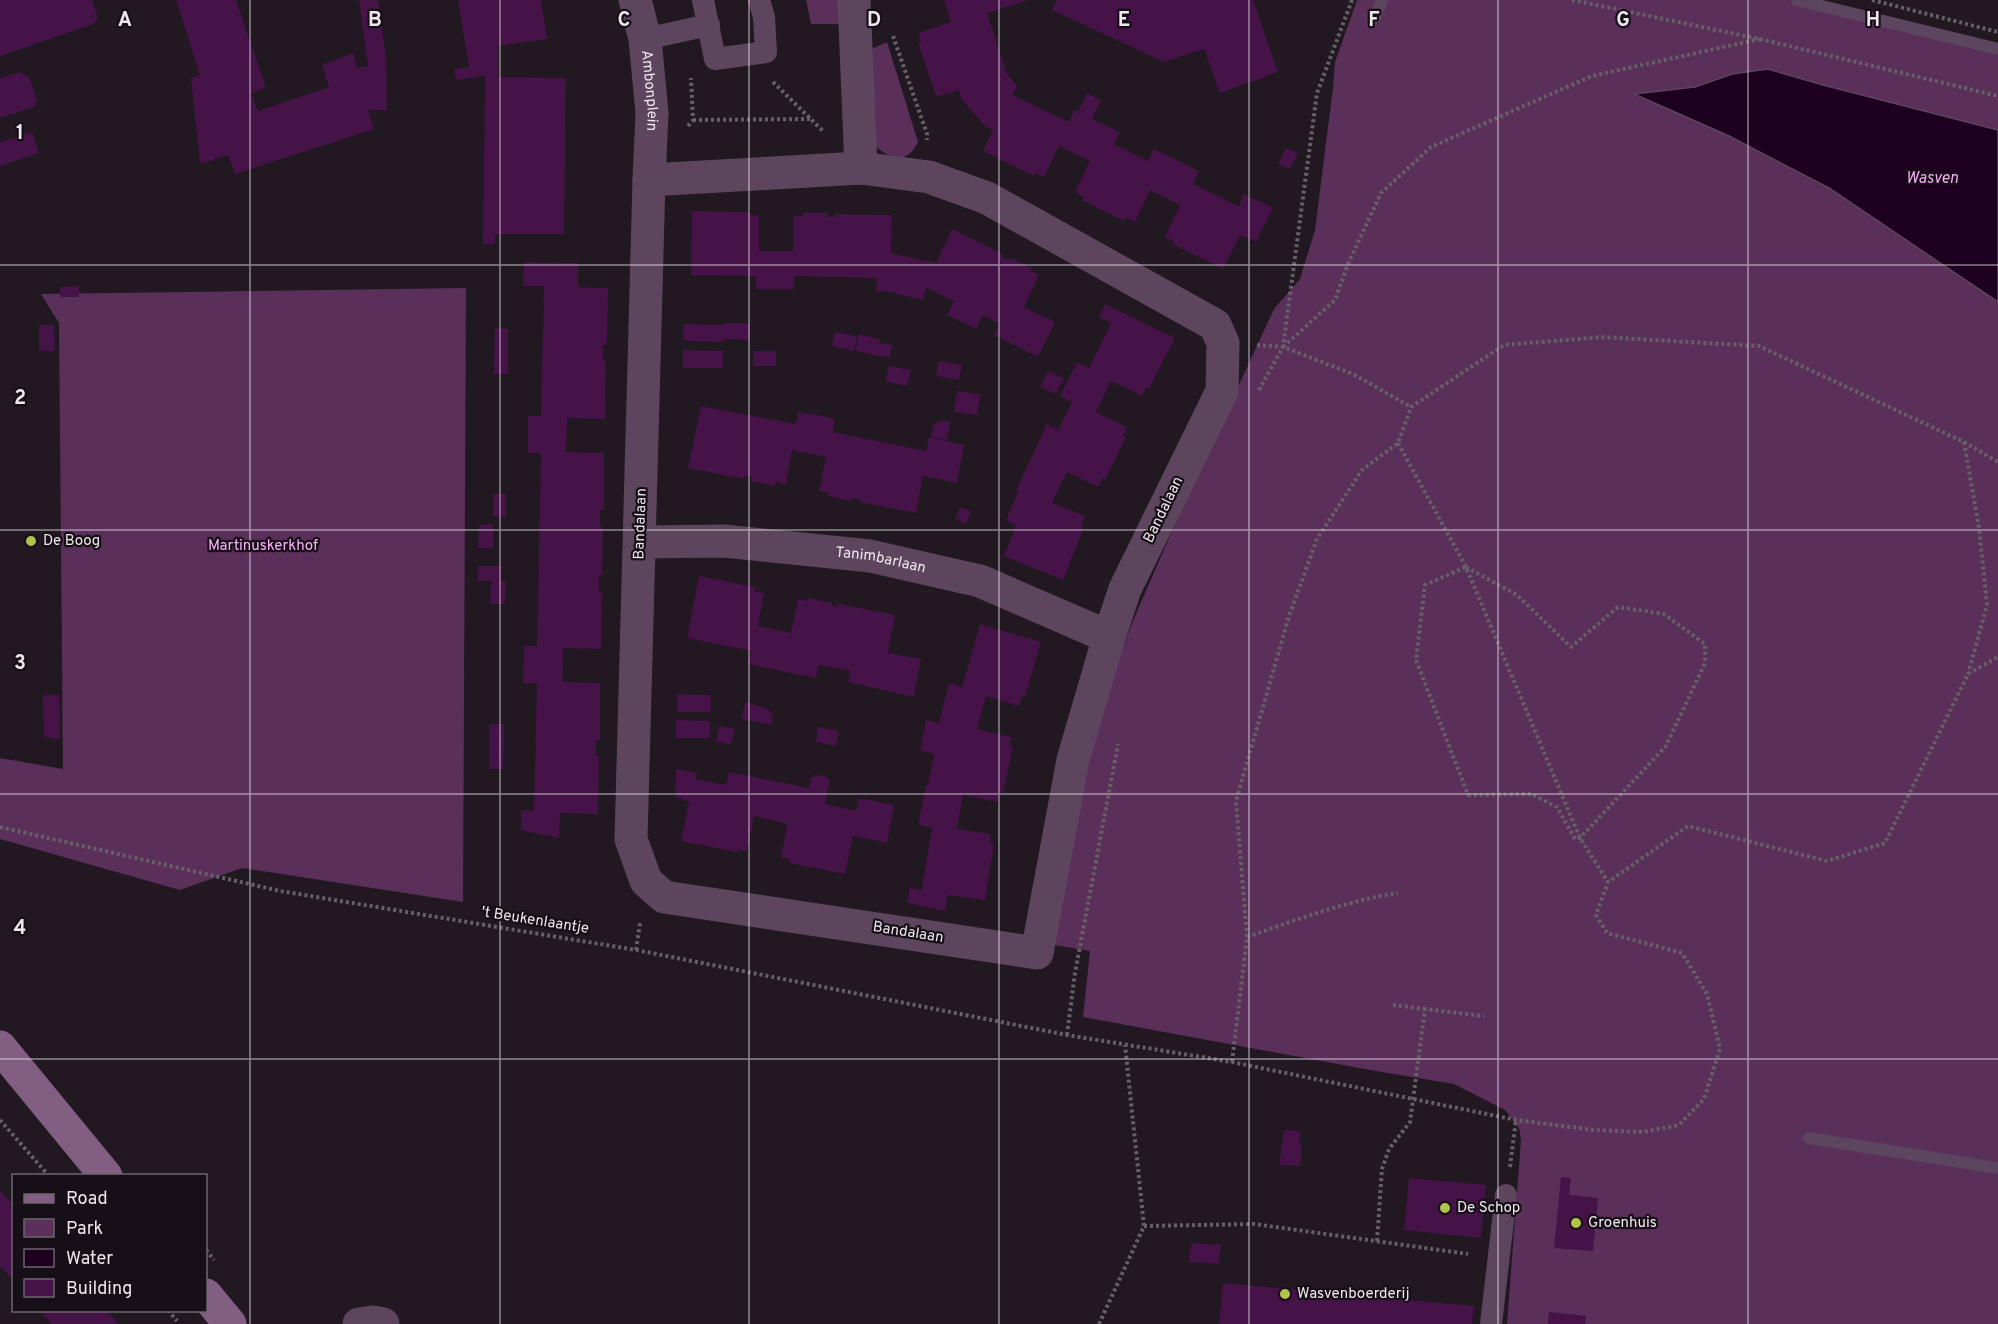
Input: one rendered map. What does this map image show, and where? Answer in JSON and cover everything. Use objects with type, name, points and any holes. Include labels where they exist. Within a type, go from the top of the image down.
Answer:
[{"type":"main road","points":[[0,1047],[104,1174]]},
{"type":"main road","points":[[207,1296],[230,1324]]},
{"type":"street","name":"Ambonplein","points":[[635,0],[645,39],[652,113],[649,180]]},
{"type":"street","points":[[854,4],[861,168]]},
{"type":"street","name":"Bandalaan","points":[[861,168],[929,177],[987,198],[1215,324],[1223,343],[1222,391],[1125,589],[1109,637],[1073,760],[1037,953],[664,897],[646,881],[631,839],[649,180],[861,168]]},
{"type":"street","name":"Tanimbarlaan","points":[[640,542],[724,541],[870,556],[980,581],[1109,637]]},
{"type":"street","points":[[359,1324],[373,1322],[383,1324]]},
{"type":"lane","points":[[703,0],[715,58],[766,52],[764,17],[759,0]]},
{"type":"lane","points":[[645,39],[710,25]]},
{"type":"lane","points":[[1491,1324],[1506,1195]]},
{"type":"path","points":[[1572,0],[1760,39],[1998,96]]},
{"type":"path","points":[[1872,0],[1998,32]]},
{"type":"path","points":[[854,4],[888,21],[927,134],[929,177]]},
{"type":"path","points":[[1411,407],[1353,374],[1283,347],[1335,300],[1348,264],[1381,193],[1431,147],[1592,76],[1760,39]]},
{"type":"path","points":[[766,52],[767,76],[861,168]]},
{"type":"path","points":[[693,120],[811,119]]},
{"type":"path","points":[[1232,1062],[1247,937],[1236,801],[1289,616],[1317,539],[1362,470],[1398,443],[1411,407],[1504,345],[1601,337],[1759,346],[1964,442],[1998,462]]},
{"type":"path","points":[[1398,443],[1466,567],[1580,838],[1608,882],[1688,826],[1827,861],[1885,843],[1968,674],[1987,605],[1979,528],[1964,442]]},
{"type":"path","points":[[1466,567],[1517,595],[1571,647],[1618,607],[1664,614],[1705,644],[1705,663],[1666,746],[1580,838],[1575,839],[1557,807],[1531,794],[1468,795],[1416,660],[1425,585],[1466,567]]},
{"type":"path","points":[[1968,674],[1998,657]]},
{"type":"path","name":"'t Beukenlaantje","points":[[0,827],[280,891],[636,950],[1067,1035],[1232,1062],[1516,1120],[1594,1130],[1643,1132],[1679,1125],[1704,1099],[1720,1049],[1707,994],[1682,953],[1607,933],[1596,915],[1608,882]]},
{"type":"path","points":[[1247,937],[1362,900],[1398,893]]},
{"type":"path","points":[[1393,1005],[1484,1016]]},
{"type":"path","points":[[1377,1240],[1382,1169],[1389,1149],[1410,1122],[1425,1009]]},
{"type":"path","points":[[1099,1324],[1144,1226],[1125,1044]]},
{"type":"path","points":[[0,1120],[47,1174]]},
{"type":"path","points":[[1506,1195],[1516,1120]]},
{"type":"path","points":[[1144,1226],[1254,1224],[1498,1259]]},
{"type":"path","points":[[169,1312],[180,1324]]},
{"type":"green space","points":[[806,0],[839,0],[841,24],[811,24]]},
{"type":"green space","points":[[1357,0],[1797,0],[1998,54],[1998,130],[1768,69],[1732,74],[1695,87],[1635,95],[1729,136],[1829,188],[1998,302],[1998,1324],[1507,1324],[1521,1140],[1519,1128],[1505,1110],[1454,1084],[1083,1017],[1090,951],[1049,944],[1102,705],[1132,623],[1274,309],[1300,279],[1315,230],[1335,62]]},
{"type":"green space","points":[[887,42],[918,142],[909,154],[899,158],[888,155],[876,147],[871,49]]},
{"type":"green space","name":"Martinuskerkhof","points":[[466,288],[463,902],[242,868],[180,890],[0,839],[0,758],[63,769],[59,323],[41,294]]},
{"type":"water","name":"Wasven","points":[[1768,69],[1998,130],[1998,302],[1829,188],[1729,136],[1634,94],[1695,87],[1732,74]]},
{"type":"building","points":[[0,0],[92,0],[98,17],[94,24],[0,56]]},
{"type":"building","points":[[176,0],[236,0],[266,87],[251,94],[258,111],[329,87],[322,65],[353,53],[357,67],[368,66],[359,0],[378,0],[386,58],[387,110],[368,110],[374,129],[235,174],[228,155],[200,164],[191,78],[200,75]]},
{"type":"building","points":[[458,0],[541,0],[547,39],[498,46],[498,77],[566,78],[564,234],[495,234],[495,244],[483,244],[485,76],[456,80],[454,69],[469,67]]},
{"type":"building","points":[[944,0],[1028,0],[987,13],[1007,74],[1017,86],[1012,95],[1069,122],[1074,110],[1078,112],[1087,93],[1101,100],[1092,119],[1120,132],[1114,144],[1148,161],[1154,149],[1199,171],[1193,184],[1239,206],[1244,194],[1273,208],[1256,242],[1240,235],[1223,269],[1172,244],[1174,241],[1165,237],[1180,205],[1150,190],[1135,222],[1126,217],[1124,221],[1082,200],[1084,197],[1075,192],[1090,161],[1059,146],[1044,177],[1035,173],[1034,176],[983,151],[993,130],[985,126],[961,99],[959,90],[936,97],[918,43],[921,42],[918,33],[951,22]]},
{"type":"building","points":[[1057,0],[1253,0],[1278,72],[1220,93],[1204,49],[1164,62],[1052,10]]},
{"type":"building","points":[[19,72],[29,77],[37,100],[34,107],[0,118],[0,78]]},
{"type":"building","points":[[32,132],[39,153],[0,166],[0,142]]},
{"type":"building","points":[[1286,148],[1298,153],[1290,169],[1278,164]]},
{"type":"building","points":[[692,211],[749,212],[749,215],[759,216],[759,251],[793,251],[793,216],[803,216],[803,213],[828,213],[828,217],[835,217],[835,214],[892,215],[891,253],[936,263],[952,229],[1003,254],[1002,257],[1009,260],[1010,258],[1032,268],[1031,271],[1039,275],[1024,307],[1055,322],[1038,357],[994,335],[1000,324],[983,315],[976,329],[947,315],[954,301],[927,288],[922,300],[876,291],[877,278],[794,276],[794,289],[756,289],[756,276],[691,275]]},
{"type":"building","points":[[524,262],[578,263],[578,287],[608,288],[607,345],[603,345],[603,361],[606,361],[605,419],[567,418],[566,452],[604,453],[604,510],[600,510],[600,527],[603,526],[602,575],[599,575],[599,592],[602,591],[601,649],[563,648],[562,682],[600,683],[600,740],[596,740],[596,756],[599,756],[598,814],[560,813],[559,838],[521,830],[521,810],[534,811],[537,683],[523,683],[524,646],[537,646],[541,453],[528,453],[528,416],[541,416],[544,286],[523,286]]},
{"type":"building","points":[[79,286],[79,297],[60,297],[60,287]]},
{"type":"building","points":[[1105,304],[1175,338],[1149,389],[1146,388],[1142,396],[1111,381],[1096,412],[1127,427],[1123,436],[1126,437],[1105,480],[1102,478],[1098,487],[1067,472],[1052,503],[1085,516],[1081,525],[1084,527],[1063,580],[1004,556],[1016,525],[1006,520],[1018,491],[1016,490],[1047,424],[1058,430],[1072,402],[1060,396],[1077,362],[1089,368],[1111,323],[1099,317]]},
{"type":"building","points":[[724,323],[750,323],[750,340],[683,341],[684,324],[724,325]]},
{"type":"building","points":[[39,325],[54,325],[55,351],[39,351]]},
{"type":"building","points":[[495,328],[508,329],[508,374],[494,374]]},
{"type":"building","points":[[835,332],[857,336],[854,351],[832,346]]},
{"type":"building","points":[[859,334],[880,339],[879,343],[892,345],[890,358],[855,351]]},
{"type":"building","points":[[683,350],[723,351],[723,368],[683,368]]},
{"type":"building","points":[[753,351],[776,351],[776,366],[753,366]]},
{"type":"building","points":[[939,361],[962,365],[959,380],[936,376]]},
{"type":"building","points":[[889,366],[911,370],[907,386],[885,381]]},
{"type":"building","points":[[1048,371],[1064,379],[1056,394],[1040,387]]},
{"type":"building","points":[[957,391],[980,394],[977,415],[954,412]]},
{"type":"building","points":[[701,406],[796,424],[798,412],[817,415],[835,419],[833,432],[926,451],[929,437],[964,445],[957,483],[923,476],[916,513],[859,502],[860,499],[853,498],[852,501],[828,496],[829,493],[819,491],[826,457],[792,450],[786,484],[776,482],[775,486],[751,481],[752,477],[745,476],[744,479],[688,468]]},
{"type":"building","points":[[941,420],[951,422],[947,440],[931,437],[933,425]]},
{"type":"building","points":[[493,494],[506,494],[506,517],[493,516]]},
{"type":"building","points":[[960,507],[971,511],[966,524],[955,519]]},
{"type":"building","points":[[479,525],[493,525],[493,548],[478,548]]},
{"type":"building","points":[[478,566],[501,566],[501,581],[506,581],[505,604],[490,604],[491,581],[478,581]]},
{"type":"building","points":[[699,576],[755,587],[754,591],[764,593],[758,626],[791,633],[798,599],[807,601],[808,598],[832,603],[832,606],[838,607],[839,604],[895,615],[888,653],[921,659],[914,697],[848,682],[851,671],[819,665],[816,678],[748,664],[751,651],[687,638]]},
{"type":"building","points":[[980,624],[1041,642],[1025,697],[1022,696],[1019,706],[986,696],[977,729],[1011,737],[1009,746],[1013,747],[1003,793],[999,793],[997,802],[963,795],[957,829],[991,834],[990,843],[994,844],[985,900],[947,895],[945,911],[907,903],[910,888],[922,890],[932,827],[918,825],[934,754],[920,751],[926,720],[939,723],[949,683],[962,687]]},
{"type":"building","points":[[677,694],[711,695],[711,712],[677,712]]},
{"type":"building","points":[[43,695],[59,695],[60,739],[44,737]]},
{"type":"building","points":[[745,702],[768,709],[773,716],[771,725],[742,719]]},
{"type":"building","points":[[676,720],[710,721],[710,738],[676,738]]},
{"type":"building","points":[[489,724],[504,724],[503,769],[489,769]]},
{"type":"building","points":[[719,726],[735,729],[731,745],[716,741]]},
{"type":"building","points":[[818,727],[839,731],[836,746],[816,742]]},
{"type":"building","points":[[676,769],[697,773],[696,779],[726,785],[729,772],[809,788],[811,778],[815,775],[827,777],[830,781],[825,804],[856,811],[859,798],[894,805],[887,843],[853,836],[845,874],[789,863],[790,859],[781,858],[787,824],[754,816],[747,851],[737,849],[737,852],[681,841],[689,802],[675,797]]},
{"type":"building","points":[[1284,1130],[1300,1131],[1299,1144],[1302,1145],[1300,1166],[1279,1165]]},
{"type":"building","name":"Groenhuis","points":[[1561,1177],[1571,1178],[1569,1195],[1598,1198],[1593,1251],[1554,1248]]},
{"type":"building","name":"De Schop","points":[[1409,1178],[1486,1185],[1481,1238],[1404,1230]]},
{"type":"building","points":[[0,1191],[12,1204],[12,1279],[0,1266]]},
{"type":"building","points":[[1191,1243],[1221,1245],[1219,1264],[1189,1262]]},
{"type":"building","name":"Wasvenboerderij","points":[[1223,1283],[1474,1306],[1472,1324],[1219,1324]]},
{"type":"building","points":[[41,1312],[108,1312],[119,1324],[52,1324]]},
{"type":"building","points":[[1549,1312],[1586,1316],[1585,1324],[1548,1324]]},
{"type":"waterway","points":[[1375,18],[1382,0]]},
{"type":"waterway","points":[[1797,0],[1998,49]]},
{"type":"waterway","points":[[1809,1138],[1998,1168]]},
{"type":"place","name":"De Boog","points":[[31,541]]},
{"type":"place","name":"De Schop","points":[[1445,1208]]},
{"type":"place","name":"Groenhuis","points":[[1576,1223]]},
{"type":"place","name":"Wasvenboerderij","points":[[1285,1294]]}]
